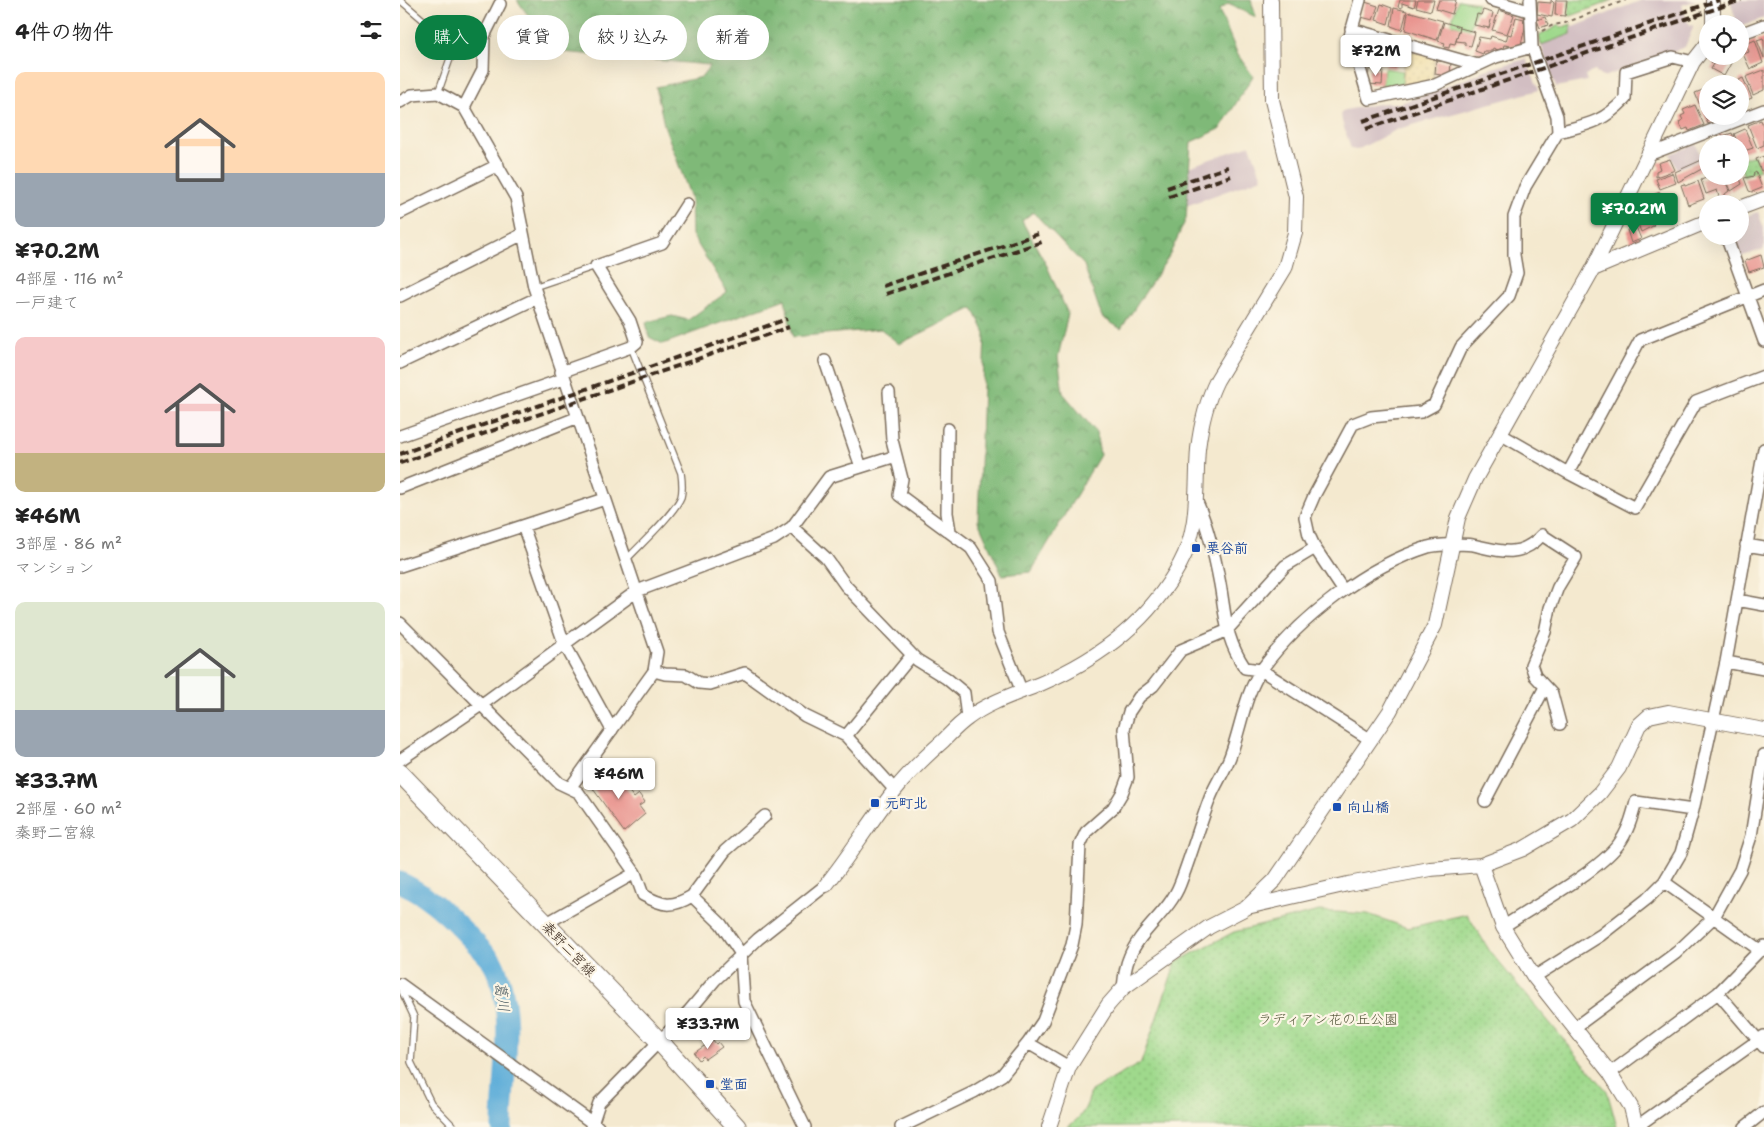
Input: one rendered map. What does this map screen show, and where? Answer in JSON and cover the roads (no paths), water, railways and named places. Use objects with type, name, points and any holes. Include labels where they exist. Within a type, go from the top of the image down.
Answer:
[{"type":"main road","name":"秦野二宮線","points":[[400,773],[660,1042],[737,1127]]},
{"type":"street","points":[[400,985],[524,1073],[594,1126],[599,1103],[660,1042],[741,954],[826,884],[854,850],[895,790],[967,718],[985,708],[1065,673],[1091,658],[1132,628],[1147,612],[1168,585],[1190,543],[1197,502],[1198,449],[1204,411],[1209,397],[1217,380],[1285,268],[1295,233],[1294,188],[1272,100],[1271,0]]},
{"type":"street","points":[[1360,0],[1350,36],[1368,99],[1435,85],[1532,41]]},
{"type":"street","points":[[1343,590],[1315,548],[1309,535],[1305,517],[1314,496],[1353,424],[1372,417],[1421,412],[1434,405],[1461,347],[1509,296],[1517,273],[1514,255],[1514,217],[1526,187],[1558,132],[1557,116],[1532,41],[1530,6],[1491,0]]},
{"type":"street","points":[[1713,0],[1713,15]]},
{"type":"street","points":[[464,107],[483,70],[484,36],[500,4]]},
{"type":"street","points":[[1749,31],[1764,25]]},
{"type":"street","points":[[1351,29],[1478,65]]},
{"type":"street","points":[[1246,908],[1275,880],[1390,711],[1435,625],[1462,510],[1475,478],[1593,269],[1693,62],[1699,54]]},
{"type":"street","points":[[1558,132],[1598,122],[1612,113],[1625,99],[1626,72],[1673,57],[1693,62]]},
{"type":"street","points":[[400,102],[412,95],[438,92],[464,107],[516,198],[536,292],[576,418],[657,652],[654,671],[570,788]]},
{"type":"street","points":[[1648,155],[1764,110]]},
{"type":"street","points":[[400,213],[498,165]]},
{"type":"street","points":[[1749,205],[1764,199]]},
{"type":"street","points":[[400,436],[632,347],[637,342],[630,321],[596,266],[662,243],[687,204]]},
{"type":"street","points":[[1593,269],[1699,225]]},
{"type":"street","points":[[400,296],[523,234]]},
{"type":"street","points":[[1729,245],[1764,341]]},
{"type":"street","points":[[1568,473],[1640,340],[1764,290]]},
{"type":"street","points":[[400,363],[536,292]]},
{"type":"street","points":[[824,361],[862,467]]},
{"type":"street","points":[[1500,434],[1568,473],[1635,508],[1696,402],[1764,376]]},
{"type":"street","points":[[889,392],[892,440],[902,478],[899,495],[972,548],[992,581],[998,632],[1022,692]]},
{"type":"street","points":[[400,488],[576,418]]},
{"type":"street","points":[[948,429],[947,513],[950,531]]},
{"type":"street","points":[[1534,977],[1601,935],[1664,882],[1681,853],[1693,810],[1726,662],[1764,454]]},
{"type":"street","points":[[400,760],[481,705],[637,591],[774,539],[792,527],[829,477],[896,456]]},
{"type":"street","points":[[400,566],[605,499]]},
{"type":"street","points":[[1197,502],[1220,583],[1226,630],[1236,654],[1245,668],[1262,670],[1371,740]]},
{"type":"street","points":[[523,526],[564,643],[612,730]]},
{"type":"street","points":[[792,527],[826,558],[846,586],[912,655],[964,694],[967,718]]},
{"type":"street","points":[[1123,988],[1129,958],[1141,938],[1172,902],[1180,884],[1211,796],[1230,757],[1248,698],[1262,670],[1305,621],[1343,590],[1429,547],[1470,544],[1505,553],[1533,545],[1542,535],[1576,557],[1558,588],[1550,608],[1545,632],[1531,665],[1535,676],[1552,694],[1560,724]]},
{"type":"street","points":[[1746,545],[1764,548]]},
{"type":"street","points":[[901,1127],[974,1092],[1002,1075],[1043,1021],[1072,945],[1076,925],[1080,845],[1086,832],[1113,808],[1128,777],[1124,729],[1129,712],[1139,697],[1153,686],[1181,650],[1226,630],[1285,566],[1315,548]]},
{"type":"street","points":[[1737,600],[1764,605]]},
{"type":"street","points":[[400,622],[559,783],[578,792],[635,873],[643,895],[659,904],[678,904],[692,896],[725,852],[765,816]]},
{"type":"street","points":[[846,736],[912,655]]},
{"type":"street","points":[[1726,662],[1764,669]]},
{"type":"street","points":[[654,671],[665,674],[686,675],[699,683],[710,684],[745,673],[804,716],[846,736],[895,790]]},
{"type":"street","points":[[1485,801],[1545,687]]},
{"type":"street","points":[[1049,1127],[1069,1067],[1108,1004],[1123,988],[1209,927],[1246,908],[1348,884],[1430,869],[1481,864],[1523,849],[1572,820],[1600,793],[1614,774],[1639,725],[1649,716],[1668,712],[1764,730]]},
{"type":"street","points":[[1574,1028],[1676,953],[1714,917],[1740,870],[1751,836],[1764,755]]},
{"type":"street","points":[[1503,927],[1606,856],[1618,844],[1629,824],[1636,802],[1693,810]]},
{"type":"street","points":[[1481,864],[1503,927],[1534,977],[1610,1073],[1631,1107],[1636,1127],[1762,1041],[1718,993]]},
{"type":"street","points":[[545,924],[635,873]]},
{"type":"street","points":[[1610,1073],[1718,993],[1762,949],[1664,882]]},
{"type":"street","points":[[692,896],[721,924],[741,954],[744,1001],[804,1127]]},
{"type":"street","points":[[1028,1043],[1069,1067]]},
{"type":"street","points":[[1745,1127],[1764,1112]]},
{"type":"lane","points":[[400,0],[449,42],[452,53],[438,92]]},
{"type":"lane","points":[[536,292],[596,266]]},
{"type":"lane","points":[[626,560],[668,515],[680,498],[682,489],[681,473],[632,347]]},
{"type":"lane","points":[[400,985],[414,1016],[411,1062],[431,1103],[454,1127]]},
{"type":"waterway","name":"葛川","points":[[400,882],[414,889],[438,907],[461,928],[492,961],[500,980],[505,1000],[507,1021],[502,1127]]},
{"type":"railway","points":[[1363,121],[1719,0]]},
{"type":"railway","points":[[1366,129],[1741,0]]},
{"type":"railway","points":[[1167,188],[1228,167]]},
{"type":"railway","points":[[1169,197],[1231,176]]},
{"type":"railway","points":[[883,286],[1038,234]]},
{"type":"railway","points":[[886,294],[1042,242]]},
{"type":"railway","points":[[400,454],[787,319]]},
{"type":"railway","points":[[400,463],[789,327]]},
{"type":"place","name":"栗谷前","points":[[1196,548]]},
{"type":"place","name":"元町北","points":[[875,803]]},
{"type":"place","name":"向山橋","points":[[1337,807]]},
{"type":"place","name":"堂面","points":[[710,1084]]},
{"type":"park label","name":"ラディアン花の丘公園","points":[[1328,1019]]}]
